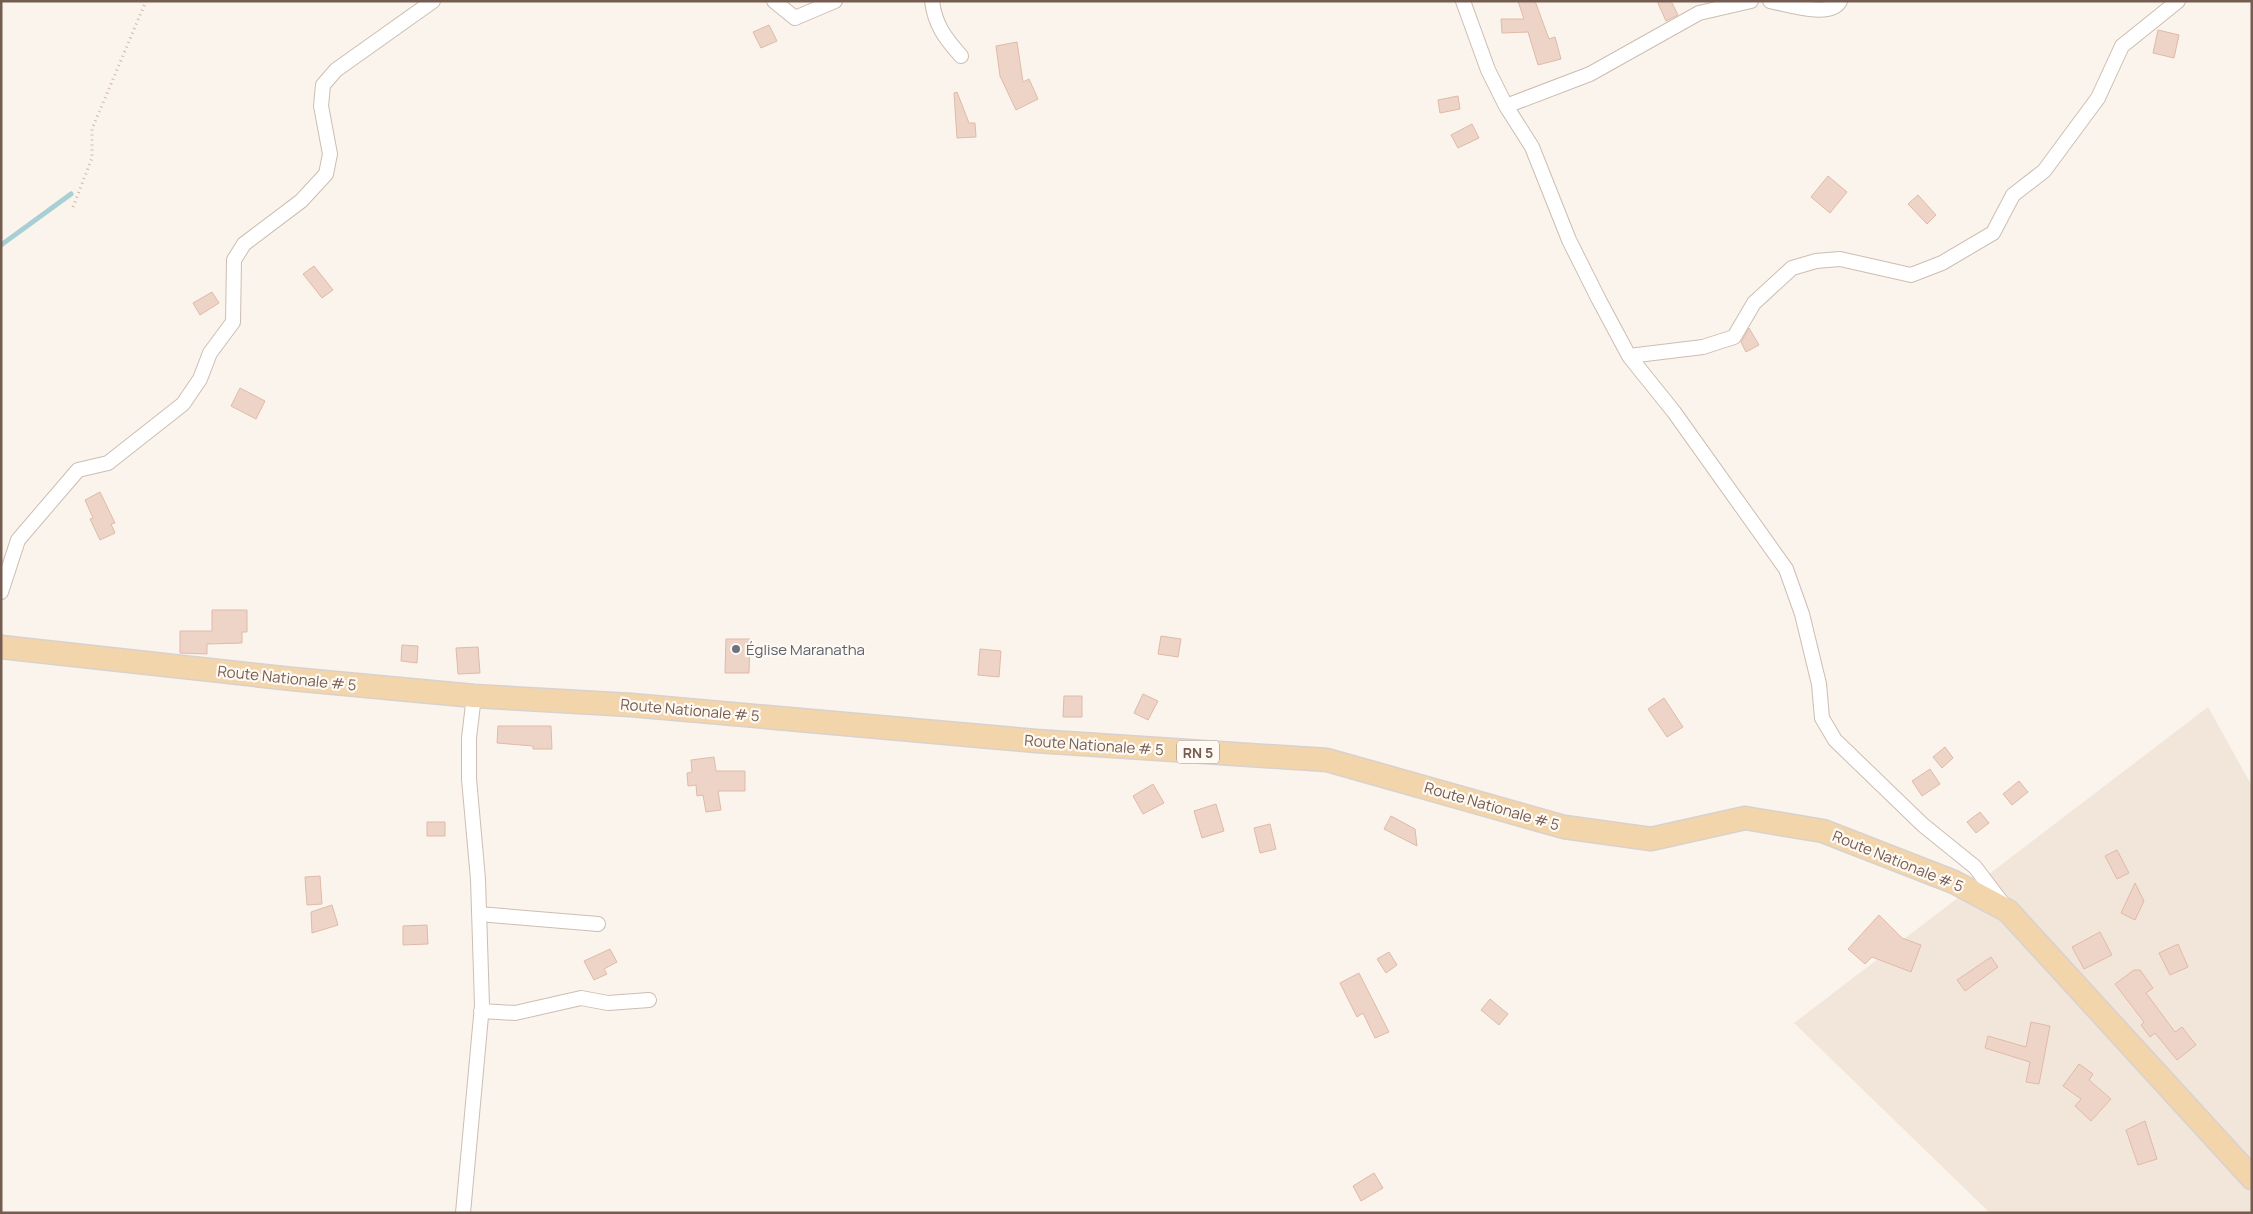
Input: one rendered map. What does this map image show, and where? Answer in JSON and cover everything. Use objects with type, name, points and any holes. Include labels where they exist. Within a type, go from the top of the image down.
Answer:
[{"type":"main road","name":"Route Nationale # 5","points":[[1,647],[292,679],[474,696],[631,705],[1036,741],[1327,760],[1564,827],[1651,839],[1745,818],[1823,831],[1954,882],[2008,911],[2252,1178]]},
{"type":"street","points":[[1,592],[18,540],[78,470],[108,463],[183,404],[196,385],[210,353],[232,322],[234,260],[244,244],[301,201],[326,174],[330,154],[321,106],[323,85],[336,70],[433,1]]},
{"type":"street","points":[[774,1],[795,18],[835,1]]},
{"type":"street","points":[[932,1],[937,24],[943,37],[961,56]]},
{"type":"street","points":[[1463,1],[1488,70],[1506,106],[1532,147],[1569,240],[1629,356],[1674,412],[1786,569],[1802,614],[1819,684],[1822,718],[1835,740],[1923,824],[1975,868],[2008,911]]},
{"type":"street","points":[[1506,106],[1590,74],[1699,14],[1751,1]]},
{"type":"street","points":[[1770,1],[1824,11],[1838,5],[1840,1]]},
{"type":"street","points":[[1629,356],[1703,347],[1734,337],[1754,303],[1792,268],[1816,261],[1840,259],[1911,276],[1971,248],[1993,233],[2013,195],[2044,171],[2098,98],[2122,46],[2178,1]]},
{"type":"street","points":[[462,1213],[481,1011],[479,914],[469,779],[469,738],[474,696]]},
{"type":"street","points":[[479,914],[598,924]]},
{"type":"street","points":[[481,1011],[514,1013],[581,998],[608,1003],[649,1000]]},
{"type":"path","points":[[73,207],[92,158],[92,129],[146,1]]},
{"type":"shaded area","points":[[2208,707],[2252,786],[2252,1213],[1990,1213],[1794,1023]]},
{"type":"building","points":[[1518,1],[1535,1],[1549,39],[1555,37],[1561,59],[1538,65],[1528,32],[1502,33],[1501,19],[1524,19]]},
{"type":"building","points":[[1657,1],[1671,1],[1678,15],[1666,21]]},
{"type":"building","points":[[769,25],[777,41],[761,48],[753,32]]},
{"type":"building","points":[[2158,30],[2179,35],[2174,58],[2153,53]]},
{"type":"building","points":[[1017,42],[1023,82],[1029,79],[1038,99],[1016,110],[1000,76],[996,46]]},
{"type":"building","points":[[957,92],[969,123],[975,123],[976,137],[957,138],[954,93]]},
{"type":"building","points":[[1458,96],[1460,109],[1440,113],[1438,100]]},
{"type":"building","points":[[1472,124],[1479,138],[1458,148],[1451,135]]},
{"type":"building","points":[[1828,176],[1847,192],[1830,213],[1811,197]]},
{"type":"building","points":[[1918,195],[1936,215],[1927,224],[1908,204]]},
{"type":"building","points":[[314,266],[333,290],[322,298],[303,274]]},
{"type":"building","points":[[212,292],[219,303],[200,315],[193,303]]},
{"type":"building","points":[[1749,328],[1759,345],[1746,352],[1741,342]]},
{"type":"building","points":[[240,388],[265,401],[256,419],[231,406]]},
{"type":"building","points":[[100,492],[115,523],[111,524],[115,533],[100,540],[90,519],[93,518],[85,500]]},
{"type":"building","points":[[212,610],[247,610],[247,632],[242,632],[242,643],[207,644],[207,654],[180,653],[180,631],[212,631]]},
{"type":"building","points":[[1161,636],[1181,639],[1178,657],[1158,654]]},
{"type":"building","points":[[726,639],[750,639],[749,673],[725,673]]},
{"type":"building","points":[[402,645],[418,646],[417,663],[401,661]]},
{"type":"building","points":[[478,647],[480,673],[458,674],[456,648]]},
{"type":"building","points":[[980,649],[1001,651],[999,677],[978,675]]},
{"type":"building","points":[[1143,694],[1158,701],[1148,720],[1134,713]]},
{"type":"building","points":[[1064,696],[1082,696],[1082,717],[1063,717]]},
{"type":"building","points":[[1664,698],[1683,727],[1667,737],[1648,709]]},
{"type":"building","points":[[498,726],[551,726],[552,749],[533,749],[533,746],[497,743]]},
{"type":"building","points":[[1945,747],[1953,758],[1942,768],[1933,757]]},
{"type":"building","points":[[714,757],[716,771],[745,771],[745,791],[718,791],[721,810],[706,812],[703,795],[697,796],[696,785],[688,786],[687,773],[692,772],[691,760]]},
{"type":"building","points":[[1930,769],[1940,784],[1922,796],[1912,781]]},
{"type":"building","points":[[2019,781],[2028,792],[2012,805],[2003,794]]},
{"type":"building","points":[[1153,784],[1164,803],[1143,814],[1133,796]]},
{"type":"building","points":[[1216,804],[1224,831],[1202,838],[1194,811]]},
{"type":"building","points":[[1980,812],[1989,823],[1976,833],[1967,822]]},
{"type":"building","points":[[1391,816],[1415,829],[1417,846],[1384,829]]},
{"type":"building","points":[[427,822],[445,822],[445,836],[427,836]]},
{"type":"building","points":[[1270,824],[1276,849],[1260,853],[1254,828]]},
{"type":"building","points":[[2117,850],[2129,873],[2117,879],[2105,856]]},
{"type":"building","points":[[320,876],[322,904],[307,905],[305,877]]},
{"type":"building","points":[[2135,883],[2144,901],[2135,920],[2121,913]]},
{"type":"building","points":[[332,905],[338,925],[312,933],[311,912]]},
{"type":"building","points":[[1879,915],[1902,938],[1921,945],[1911,972],[1872,957],[1865,964],[1848,949]]},
{"type":"building","points":[[427,925],[428,944],[403,945],[403,926]]},
{"type":"building","points":[[2100,932],[2112,955],[2084,969],[2072,947]]},
{"type":"building","points":[[2178,944],[2188,967],[2170,975],[2159,953]]},
{"type":"building","points":[[610,949],[617,962],[604,969],[607,974],[594,980],[584,961]]},
{"type":"building","points":[[1389,952],[1397,965],[1386,973],[1377,959]]},
{"type":"building","points":[[1991,957],[1998,967],[1965,991],[1957,980]]},
{"type":"building","points":[[2134,970],[2140,970],[2153,988],[2146,993],[2175,1032],[2182,1027],[2196,1045],[2177,1060],[2155,1033],[2150,1037],[2141,1025],[2144,1022],[2115,984]]},
{"type":"building","points":[[1359,973],[1389,1032],[1375,1038],[1363,1013],[1357,1017],[1340,983]]},
{"type":"building","points":[[1490,999],[1508,1014],[1499,1025],[1481,1010]]},
{"type":"building","points":[[2031,1022],[2050,1026],[2039,1084],[2026,1082],[2030,1062],[1985,1048],[1988,1036],[2026,1047]]},
{"type":"building","points":[[2079,1064],[2093,1074],[2089,1080],[2111,1099],[2091,1121],[2075,1106],[2081,1099],[2063,1086]]},
{"type":"building","points":[[2145,1121],[2157,1159],[2138,1165],[2126,1130]]},
{"type":"building","points":[[1374,1173],[1383,1188],[1361,1201],[1353,1186]]},
{"type":"waterway","points":[[1,245],[71,194]]},
{"type":"place","name":"Église Maranatha","points":[[736,649]]}]
